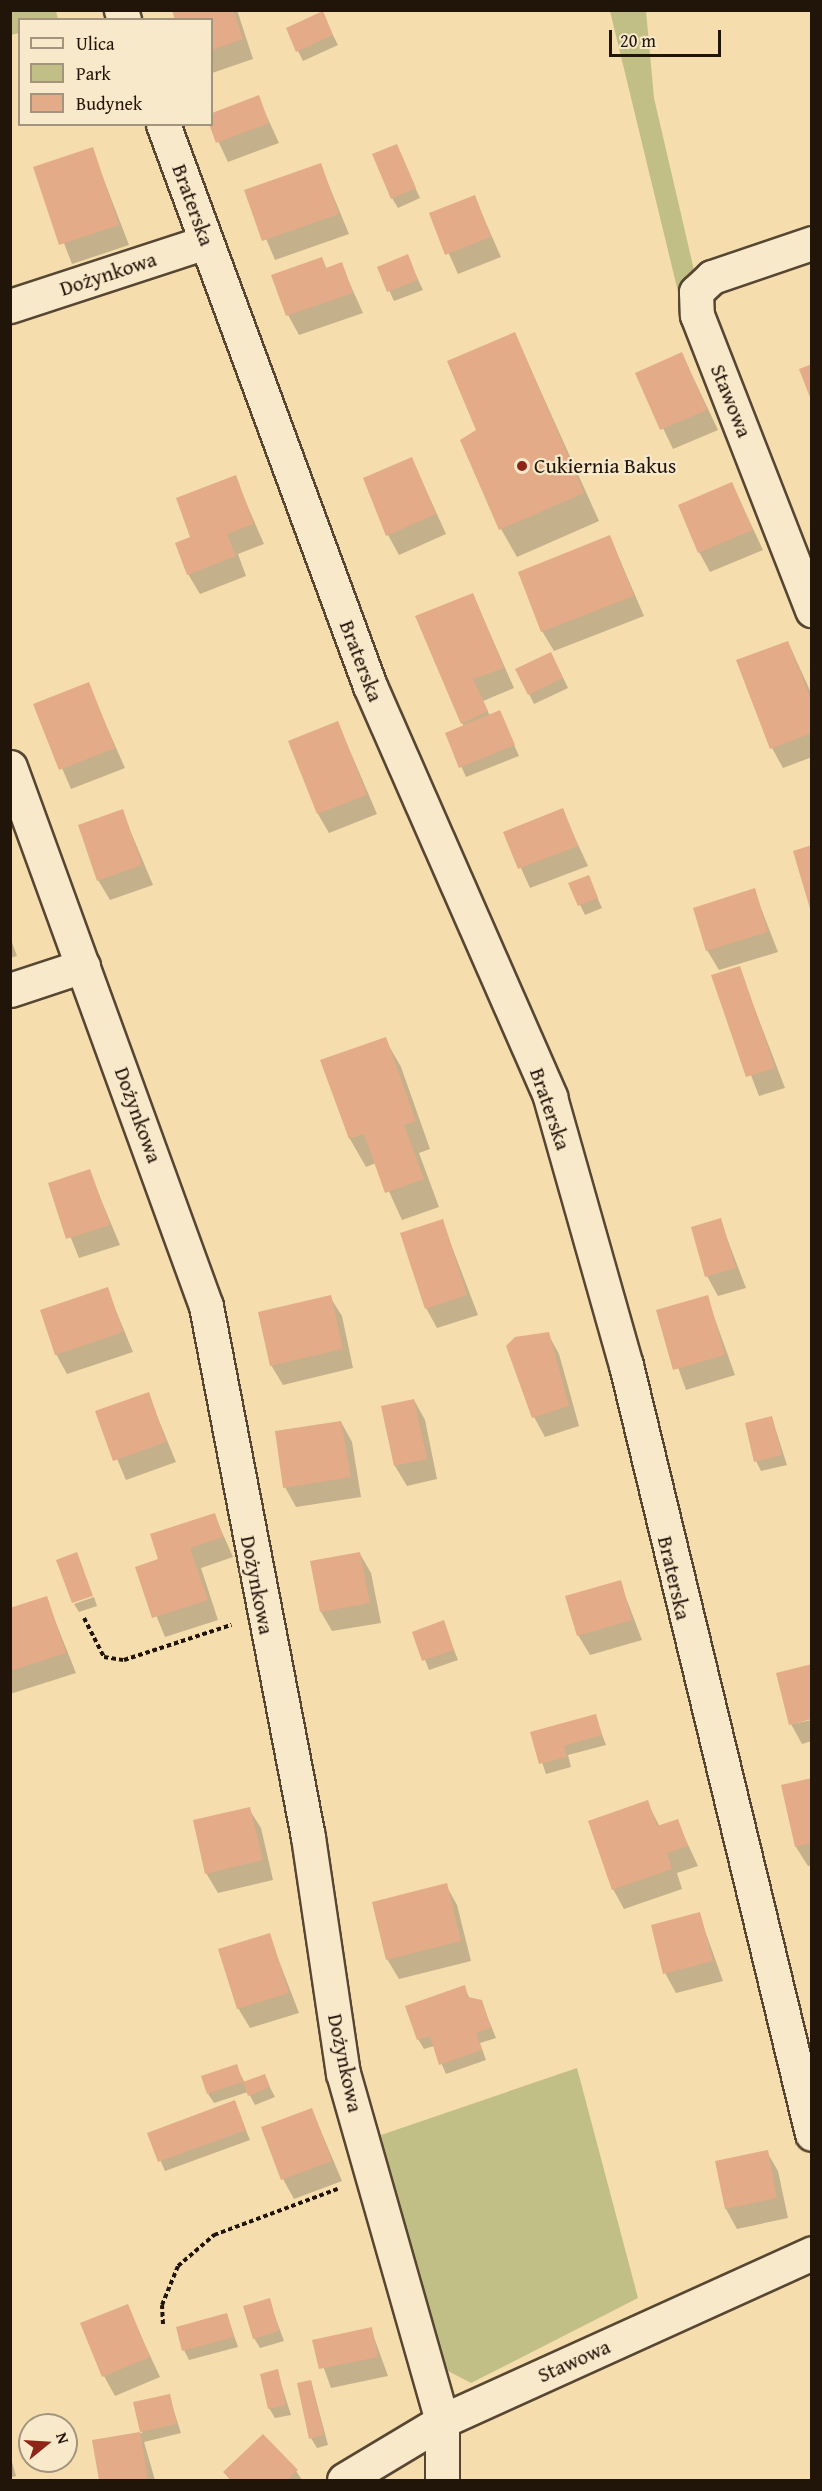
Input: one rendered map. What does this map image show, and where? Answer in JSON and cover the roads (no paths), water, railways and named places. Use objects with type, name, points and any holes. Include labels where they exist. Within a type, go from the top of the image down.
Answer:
[{"type":"street","name":"Braterska","points":[[164,126],[370,686],[550,1097],[626,1365],[812,2134]]},
{"type":"street","name":"Dożynkowa","points":[[10,306],[206,242]]},
{"type":"street","name":"Stawowa","points":[[803,246],[712,277],[696,292],[697,315],[812,610]]},
{"type":"street","name":"Dożynkowa","points":[[10,767],[206,1306],[263,1614],[308,1837],[343,2073],[442,2421],[442,2481]]},
{"type":"street","points":[[10,990],[83,966]]},
{"type":"street","name":"Stawowa","points":[[344,2481],[442,2421],[812,2253]]},
{"type":"place","name":"Cukiernia Bakus","points":[[522,466]]}]
